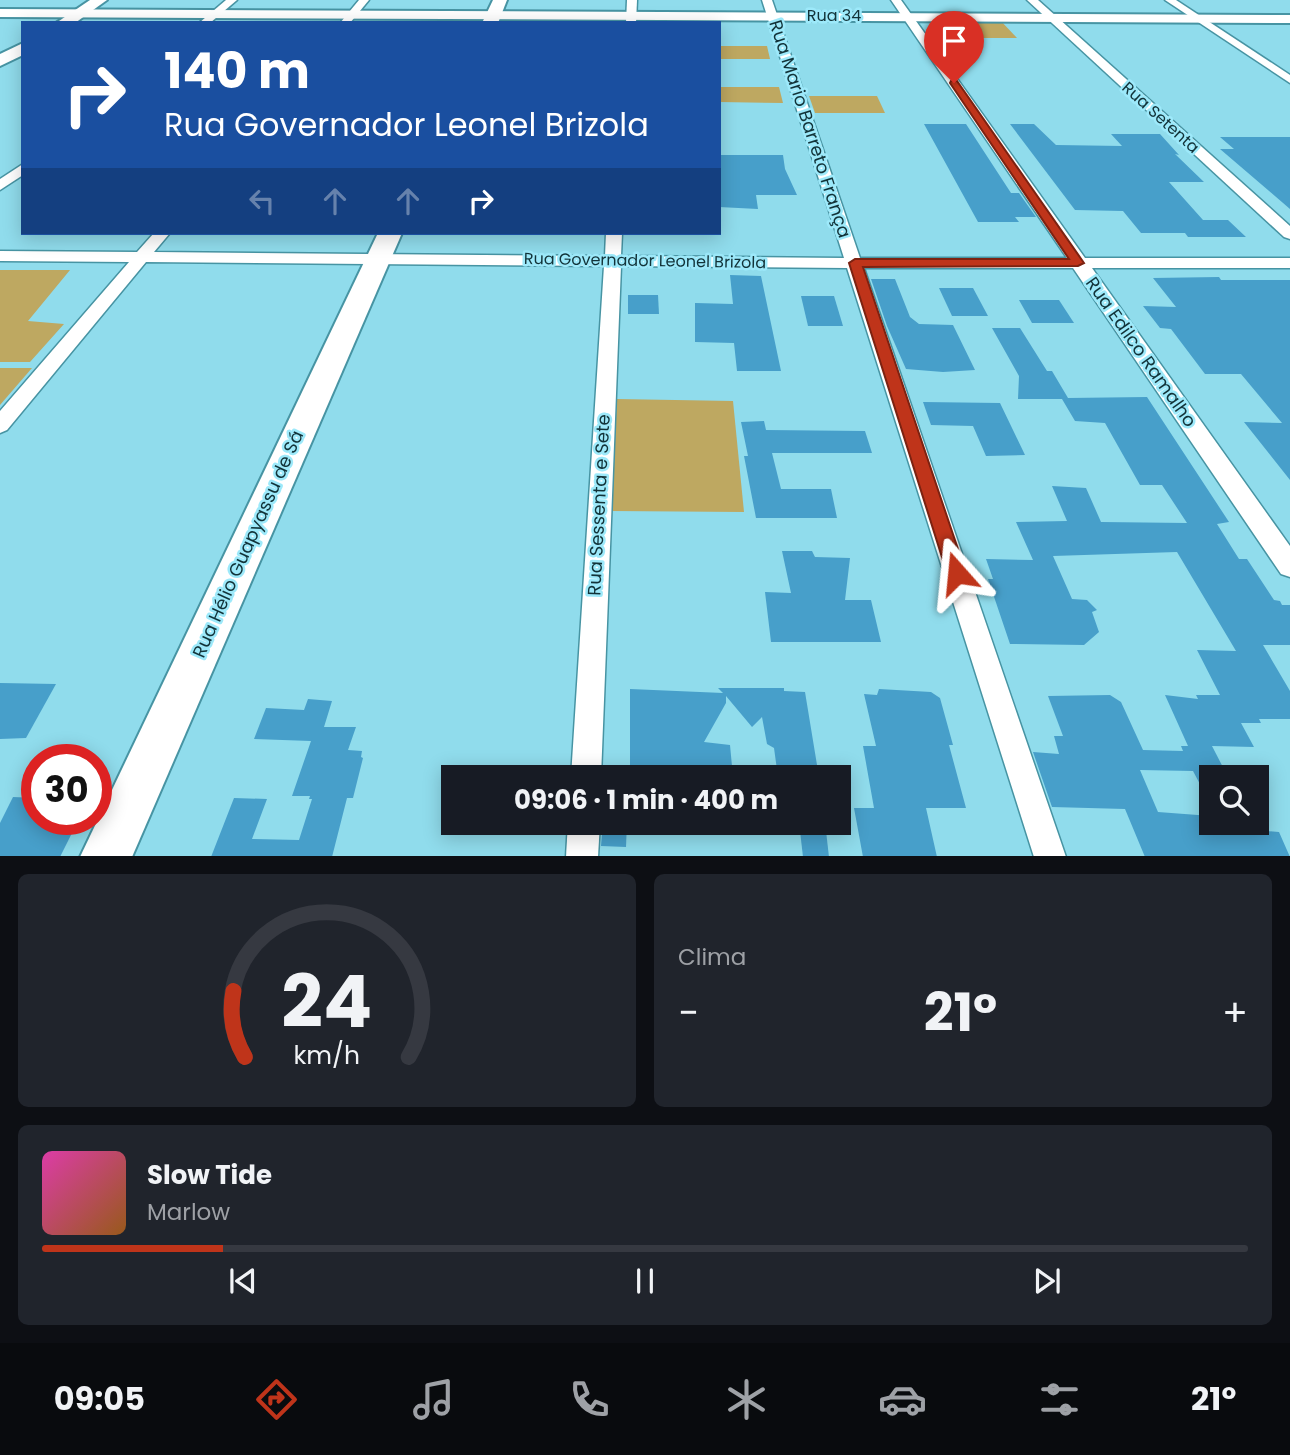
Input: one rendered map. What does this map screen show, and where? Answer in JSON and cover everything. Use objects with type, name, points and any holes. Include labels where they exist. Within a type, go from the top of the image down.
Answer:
[{"type":"main road","points":[[67,21],[100,0]]},
{"type":"main road","points":[[492,19],[500,0]]},
{"type":"main road","points":[[0,61],[21,49]]},
{"type":"main road","name":"Rua Hélio Guapyassu de Sá","points":[[106,856],[384,245]]},
{"type":"street","points":[[206,21],[232,0]]},
{"type":"street","points":[[348,19],[364,0]]},
{"type":"street","points":[[631,19],[632,0]]},
{"type":"street","name":"Rua Edilco Ramalho","points":[[896,0],[1290,566]]},
{"type":"street","name":"Rua Setenta","points":[[1032,0],[1290,234]]},
{"type":"street","points":[[1170,0],[1290,80]]},
{"type":"street","name":"Rua 34","points":[[0,13],[215,14],[348,19],[631,19],[770,8],[907,16],[1290,19]]},
{"type":"street","name":"Rua Mario Barreto França","points":[[770,8],[1050,856]]},
{"type":"street","points":[[0,186],[21,169]]},
{"type":"street","points":[[0,425],[160,235]]},
{"type":"street","name":"Rua Sessenta e Sete","points":[[587,765],[614,235]]},
{"type":"street","name":"Rua Governador Leonel Brizola","points":[[0,256],[142,256],[384,245],[611,259],[855,263],[1290,263]]},
{"type":"street","points":[[582,856],[583,835]]},
{"type":"shaded area","points":[[964,18],[999,19],[1017,38],[980,38]]},
{"type":"shaded area","points":[[721,46],[767,46],[770,59],[721,59]]},
{"type":"shaded area","points":[[721,87],[779,87],[783,103],[721,102]]},
{"type":"shaded area","points":[[809,96],[877,96],[885,113],[815,113]]},
{"type":"shaded area","points":[[0,270],[70,270],[28,321],[64,324],[30,362],[0,362]]},
{"type":"shaded area","points":[[0,368],[32,368],[0,405]]},
{"type":"shaded area","points":[[617,399],[733,401],[744,512],[610,511]]},
{"type":"building","points":[[924,124],[966,124],[1011,193],[1019,193],[1036,217],[1015,217],[1019,222],[978,222]]},
{"type":"building","points":[[1010,124],[1034,124],[1056,145],[1122,146],[1111,134],[1160,134],[1179,155],[1175,154],[1204,182],[1169,182],[1203,220],[1228,220],[1246,237],[1188,237],[1185,233],[1141,233],[1123,211],[1075,210]]},
{"type":"building","points":[[1220,137],[1290,137],[1290,209],[1220,149],[1234,149]]},
{"type":"building","points":[[721,155],[783,155],[785,169],[797,195],[756,195],[758,209],[721,207]]},
{"type":"building","points":[[730,275],[761,276],[781,371],[737,371],[734,343],[695,342],[695,303],[733,304]]},
{"type":"building","points":[[1219,277],[1221,280],[1290,280],[1290,480],[1244,422],[1282,423],[1241,374],[1205,374],[1171,329],[1160,328],[1143,306],[1176,307],[1153,278]]},
{"type":"building","points":[[871,279],[895,279],[910,317],[919,324],[953,325],[975,370],[943,372],[906,369],[887,326]]},
{"type":"building","points":[[939,288],[973,288],[988,316],[952,316]]},
{"type":"building","points":[[628,295],[658,295],[659,314],[628,314]]},
{"type":"building","points":[[801,296],[834,296],[843,326],[808,326]]},
{"type":"building","points":[[1019,300],[1059,300],[1074,323],[1032,323]]},
{"type":"building","points":[[992,328],[1020,328],[1068,398],[1147,397],[1229,522],[1217,524],[1239,559],[1247,559],[1274,600],[1280,601],[1282,605],[1290,605],[1290,645],[1263,645],[1290,691],[1290,719],[1259,719],[1261,723],[1241,723],[1254,747],[1212,746],[1222,765],[1199,765],[1199,782],[1193,771],[1140,770],[1158,812],[1199,815],[1199,835],[1269,835],[1269,831],[1279,832],[1290,856],[1145,856],[1125,809],[1052,807],[1033,752],[1059,754],[1054,736],[1063,736],[1048,696],[1110,695],[1121,702],[1143,750],[1183,751],[1181,746],[1188,746],[1165,695],[1198,699],[1196,695],[1220,695],[1197,650],[1236,651],[1177,552],[1053,556],[1072,599],[1087,600],[1097,610],[1092,612],[1099,632],[1084,645],[1010,644],[988,579],[993,579],[986,559],[1033,560],[1016,522],[1067,521],[1052,486],[1086,488],[1101,522],[1187,523],[1162,485],[1140,485],[1105,423],[1075,421],[1062,399],[1018,399],[1019,376]]},
{"type":"building","points":[[923,402],[1000,403],[1025,455],[986,456],[973,426],[931,425]]},
{"type":"building","points":[[764,421],[766,430],[865,431],[872,453],[772,453],[781,489],[831,489],[837,518],[756,518],[744,456],[748,456],[741,422]]},
{"type":"building","points":[[782,551],[812,551],[815,557],[850,558],[845,600],[871,600],[881,642],[771,642],[765,592],[791,593]]},
{"type":"building","points":[[0,683],[56,684],[26,738],[0,739]]},
{"type":"building","points":[[718,688],[784,688],[784,691],[805,692],[817,765],[776,765],[774,748],[767,744],[762,717],[752,727],[726,696],[726,703],[704,742],[730,745],[732,765],[630,765],[630,689],[723,693]]},
{"type":"building","points":[[879,689],[931,692],[940,698],[966,808],[926,808],[937,856],[863,856],[854,808],[874,808],[863,746],[876,746],[864,694],[877,695]]},
{"type":"building","points":[[308,699],[332,701],[324,727],[356,727],[348,750],[362,751],[363,758],[353,798],[347,798],[332,856],[211,856],[234,798],[267,799],[252,839],[299,840],[312,799],[309,799],[310,796],[292,796],[311,741],[254,739],[266,708],[304,710]]},
{"type":"building","points":[[13,797],[21,797],[21,835],[71,835],[60,856],[0,856],[0,823]]},
{"type":"building","points":[[602,835],[626,835],[626,847],[601,846]]},
{"type":"building","points":[[800,835],[826,835],[829,856],[803,856]]},
{"type":"route","points":[[954,83],[1078,263],[855,263],[957,573]]}]
